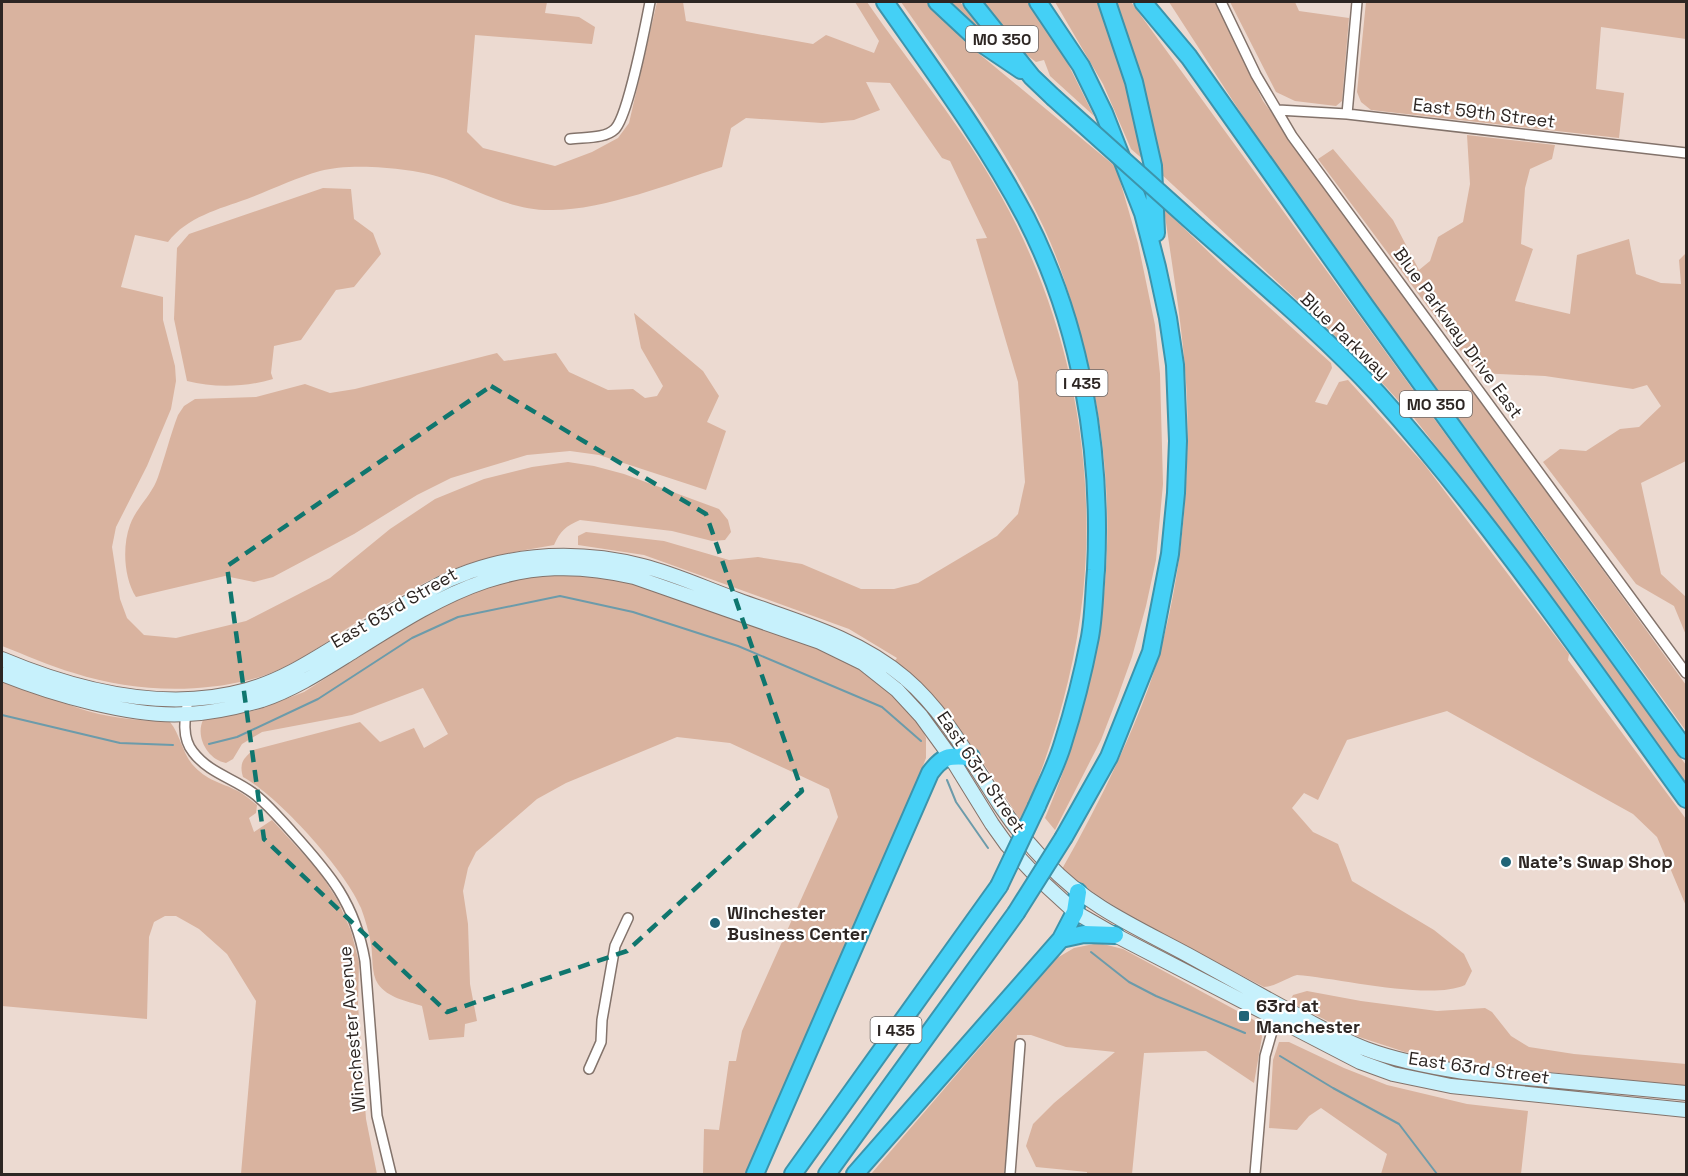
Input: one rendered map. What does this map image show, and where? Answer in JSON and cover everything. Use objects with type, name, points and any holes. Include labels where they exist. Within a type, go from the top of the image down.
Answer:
[{"type":"highway","name":"I 435","points":[[793,1174],[999,886],[1063,745],[1079,688],[1090,636],[1097,535],[1096,480],[1090,424],[1081,375],[1065,315],[1048,267],[1026,218],[982,141],[885,2]]},
{"type":"highway","points":[[937,2],[981,43],[1032,77]]},
{"type":"highway","name":"Blue Parkway","points":[[972,2],[1032,77],[1301,318],[1376,392],[1445,472],[1686,799]]},
{"type":"highway","name":"I 435","points":[[827,1174],[1016,913],[1064,837],[1109,757],[1151,652],[1170,554],[1178,441],[1174,365],[1158,267],[1143,213],[1104,113],[1081,66],[1038,2]]},
{"type":"highway","points":[[1107,2],[1134,82],[1153,166],[1158,267]]},
{"type":"highway","name":"Blue Parkway","points":[[1143,2],[1190,57],[1366,307],[1686,750]]},
{"type":"highway","points":[[1157,2],[1190,57]]},
{"type":"highway","points":[[754,1174],[930,773],[939,761],[950,756],[971,757]]},
{"type":"highway","points":[[855,1174],[1061,939],[1075,912],[1078,892]]},
{"type":"highway","points":[[1061,939],[1084,934],[1115,935]]},
{"type":"main road","name":"East 63rd Street","points":[[2,659],[84,688],[135,697],[188,700],[210,698],[247,690],[293,672],[434,587],[474,570],[521,558],[555,554],[598,557],[646,566],[839,637],[862,649],[905,678],[924,696],[971,757],[1000,806],[1021,834],[1078,892],[1122,921],[1156,938],[1360,1062],[1393,1074],[1422,1081],[1686,1110]]},
{"type":"main road","name":"East 63rd Street","points":[[2,674],[95,703],[139,711],[185,714],[238,706],[284,691],[412,615],[476,583],[524,571],[580,568],[609,571],[634,577],[820,642],[863,663],[897,690],[921,716],[950,756],[1007,845],[1075,912],[1115,935],[1278,1012],[1337,1037],[1369,1050],[1430,1067],[1686,1093]]},
{"type":"street","points":[[570,139],[606,135],[616,129],[622,118],[650,2]]},
{"type":"street","name":"Blue Parkway Drive East","points":[[1221,2],[1256,75],[1292,136],[1686,674]]},
{"type":"street","points":[[1347,114],[1357,2]]},
{"type":"street","name":"East 59th Street","points":[[1278,110],[1347,114],[1686,153]]},
{"type":"street","name":"Winchester Avenue","points":[[188,700],[185,714],[186,741],[192,752],[206,766],[247,788],[263,801],[322,865],[342,893],[354,917],[365,960],[377,1116],[391,1174]]},
{"type":"street","points":[[589,1069],[601,1042],[602,1020],[615,946],[628,918]]},
{"type":"street","points":[[1255,1174],[1265,1056],[1278,1012]]},
{"type":"street","points":[[1010,1174],[1020,1044]]},
{"type":"highlighted area","points":[[491,386],[706,514],[802,791],[627,951],[447,1012],[264,839],[227,566]]},
{"type":"shaded area","points":[[2,2],[547,2],[545,13],[579,17],[595,27],[592,44],[475,35],[467,132],[483,148],[555,166],[592,152],[618,138],[629,123],[657,2],[683,2],[686,21],[813,44],[826,35],[874,53],[879,41],[855,2],[867,2],[954,121],[1001,196],[1044,289],[1060,338],[1072,389],[1081,440],[1086,491],[1083,594],[1074,652],[1061,710],[1043,767],[1021,821],[949,716],[914,679],[894,662],[897,658],[849,629],[644,555],[578,545],[578,536],[586,532],[664,541],[729,560],[758,557],[802,564],[861,589],[894,589],[918,583],[997,536],[1018,514],[1025,482],[1018,382],[976,239],[987,238],[950,161],[942,158],[890,83],[866,82],[880,110],[854,120],[822,123],[746,118],[731,128],[722,167],[637,195],[592,206],[570,209],[536,209],[510,204],[433,175],[401,169],[333,168],[215,210],[184,226],[168,242],[135,235],[121,287],[163,297],[163,320],[175,366],[176,381],[171,409],[147,466],[116,527],[112,547],[120,599],[127,618],[144,635],[176,638],[246,621],[330,578],[390,529],[435,499],[484,479],[532,467],[568,462],[594,466],[624,474],[719,509],[728,520],[731,532],[725,540],[712,541],[672,531],[580,520],[564,530],[554,545],[492,557],[446,572],[390,602],[289,665],[263,676],[228,684],[184,689],[117,684],[65,670],[2,646]]},
{"type":"shaded area","points":[[901,2],[927,2],[966,43],[1116,167],[1138,243],[1155,325],[1160,374],[1163,484],[1156,560],[1132,657],[1118,696],[1101,740],[1055,830],[1045,818],[1068,759],[1085,700],[1098,641],[1105,582],[1107,522],[1104,462],[1096,401],[1070,297],[1044,228],[996,141]]},
{"type":"shaded area","points":[[946,2],[960,2],[1000,49]]},
{"type":"shaded area","points":[[978,2],[1028,2],[1067,62],[1094,116],[1050,76],[1044,60],[1036,62],[1019,49]]},
{"type":"shaded area","points":[[1055,2],[1100,2],[1129,91],[1145,161],[1131,149],[1103,84]]},
{"type":"shaded area","points":[[1112,2],[1131,2],[1686,765],[1686,784],[1493,519],[1414,418],[1326,327],[1160,173]]},
{"type":"shaded area","points":[[1169,2],[1216,2],[1263,101],[1686,685],[1686,731],[1266,152]]},
{"type":"shaded area","points":[[1230,2],[1295,2],[1299,11],[1349,18],[1342,101],[1336,106],[1295,101],[1276,92]]},
{"type":"shaded area","points":[[1366,2],[1686,2],[1686,39],[1601,27],[1596,89],[1624,93],[1619,138],[1371,110],[1361,102],[1357,92]]},
{"type":"shaded area","points":[[1467,135],[1555,145],[1552,159],[1530,169],[1525,188],[1521,244],[1533,249],[1515,301],[1570,314],[1577,255],[1629,239],[1636,274],[1661,283],[1681,284],[1679,260],[1686,253],[1686,461],[1641,483],[1661,574],[1686,597],[1686,635],[1674,606],[1636,584],[1543,462],[1560,449],[1586,451],[1620,429],[1639,427],[1661,406],[1647,385],[1633,389],[1545,376],[1477,373],[1318,159],[1333,149],[1393,220],[1419,270],[1430,261],[1438,237],[1463,222],[1470,184]]},
{"type":"shaded area","points":[[323,188],[351,189],[354,219],[373,233],[381,254],[354,287],[336,290],[301,340],[274,346],[271,373],[273,379],[230,386],[187,381],[174,319],[177,248],[189,234]]},
{"type":"shaded area","points":[[1164,209],[1331,363],[1332,368],[1315,402],[1327,405],[1339,382],[1348,380],[1424,464],[1569,654],[1568,660],[1686,819],[1686,906],[1657,837],[1633,814],[1447,711],[1347,740],[1318,800],[1304,793],[1292,808],[1313,832],[1338,844],[1352,881],[1434,930],[1464,954],[1472,971],[1465,985],[1430,991],[1408,990],[1297,975],[1264,987],[1135,918],[1085,887],[1062,869],[1109,780],[1148,689],[1168,620],[1181,546],[1187,470],[1186,374]]},
{"type":"shaded area","points":[[634,313],[703,371],[719,396],[707,422],[726,431],[706,490],[599,455],[570,451],[527,455],[451,478],[273,577],[254,582],[225,576],[136,597],[127,572],[125,552],[127,534],[136,513],[155,484],[178,415],[184,406],[195,399],[256,397],[305,384],[330,393],[355,389],[497,353],[504,361],[556,353],[569,372],[608,390],[633,389],[645,398],[657,396],[663,386],[641,348]]},
{"type":"shaded area","points":[[588,574],[618,579],[718,611],[834,654],[865,670],[893,694],[919,721],[926,738],[926,758],[894,841],[747,1174],[703,1174],[704,1129],[719,1130],[729,1061],[736,1061],[742,1031],[838,817],[829,789],[730,743],[677,737],[566,783],[537,799],[476,852],[468,868],[463,891],[468,924],[470,984],[477,1021],[465,1024],[464,1037],[429,1040],[422,1006],[392,996],[378,984],[373,970],[370,939],[361,908],[341,874],[292,817],[243,777],[241,768],[244,759],[253,750],[360,722],[380,742],[414,728],[424,748],[448,734],[423,688],[352,715],[262,732],[242,744],[233,759],[226,763],[209,753],[202,740],[203,720],[257,710],[304,692],[419,619],[472,592],[516,578]]},
{"type":"shaded area","points":[[2,678],[87,711],[134,720],[170,722],[186,754],[198,770],[208,778],[238,791],[257,805],[256,813],[249,818],[254,832],[272,820],[319,871],[338,901],[351,931],[359,962],[358,1005],[366,1119],[377,1174],[241,1174],[256,1001],[227,954],[199,929],[176,916],[165,916],[154,922],[149,937],[147,1019],[2,1006]]},
{"type":"shaded area","points":[[1099,943],[1123,949],[1254,1020],[1261,1030],[1262,1037],[1254,1083],[1206,1051],[1144,1053],[1132,1174],[1087,1174],[1087,1172],[1036,1167],[1026,1146],[1033,1124],[1054,1103],[1115,1052],[1066,1047],[1031,1035],[1017,1035],[1004,1174],[871,1174],[1057,958],[1074,948]]},
{"type":"shaded area","points":[[1307,991],[1437,1011],[1485,1008],[1492,1012],[1511,1036],[1529,1047],[1574,1054],[1686,1064],[1686,1086],[1451,1062],[1405,1052],[1359,1037],[1292,1003],[1293,995]]},
{"type":"shaded area","points":[[1279,1042],[1289,1042],[1387,1085],[1467,1104],[1528,1111],[1521,1174],[1381,1174],[1387,1154],[1321,1108],[1309,1116],[1297,1130],[1269,1128],[1273,1060]]},
{"type":"waterway","points":[[209,744],[237,737],[318,699],[412,638],[458,617],[560,596],[633,612],[738,646],[882,707],[921,741]]},
{"type":"waterway","points":[[2,715],[120,743],[173,745]]},
{"type":"waterway","points":[[947,780],[956,802],[988,848]]},
{"type":"waterway","points":[[1091,952],[1129,982],[1156,996],[1245,1033]]},
{"type":"waterway","points":[[1280,1056],[1399,1124],[1437,1174]]},
{"type":"place","name":"Nate's Swap Shop","points":[[1506,862]]},
{"type":"place","name":"Winchester Business Center","points":[[715,923]]},
{"type":"place","name":"63rd at Manchester","points":[[1244,1016]]}]
